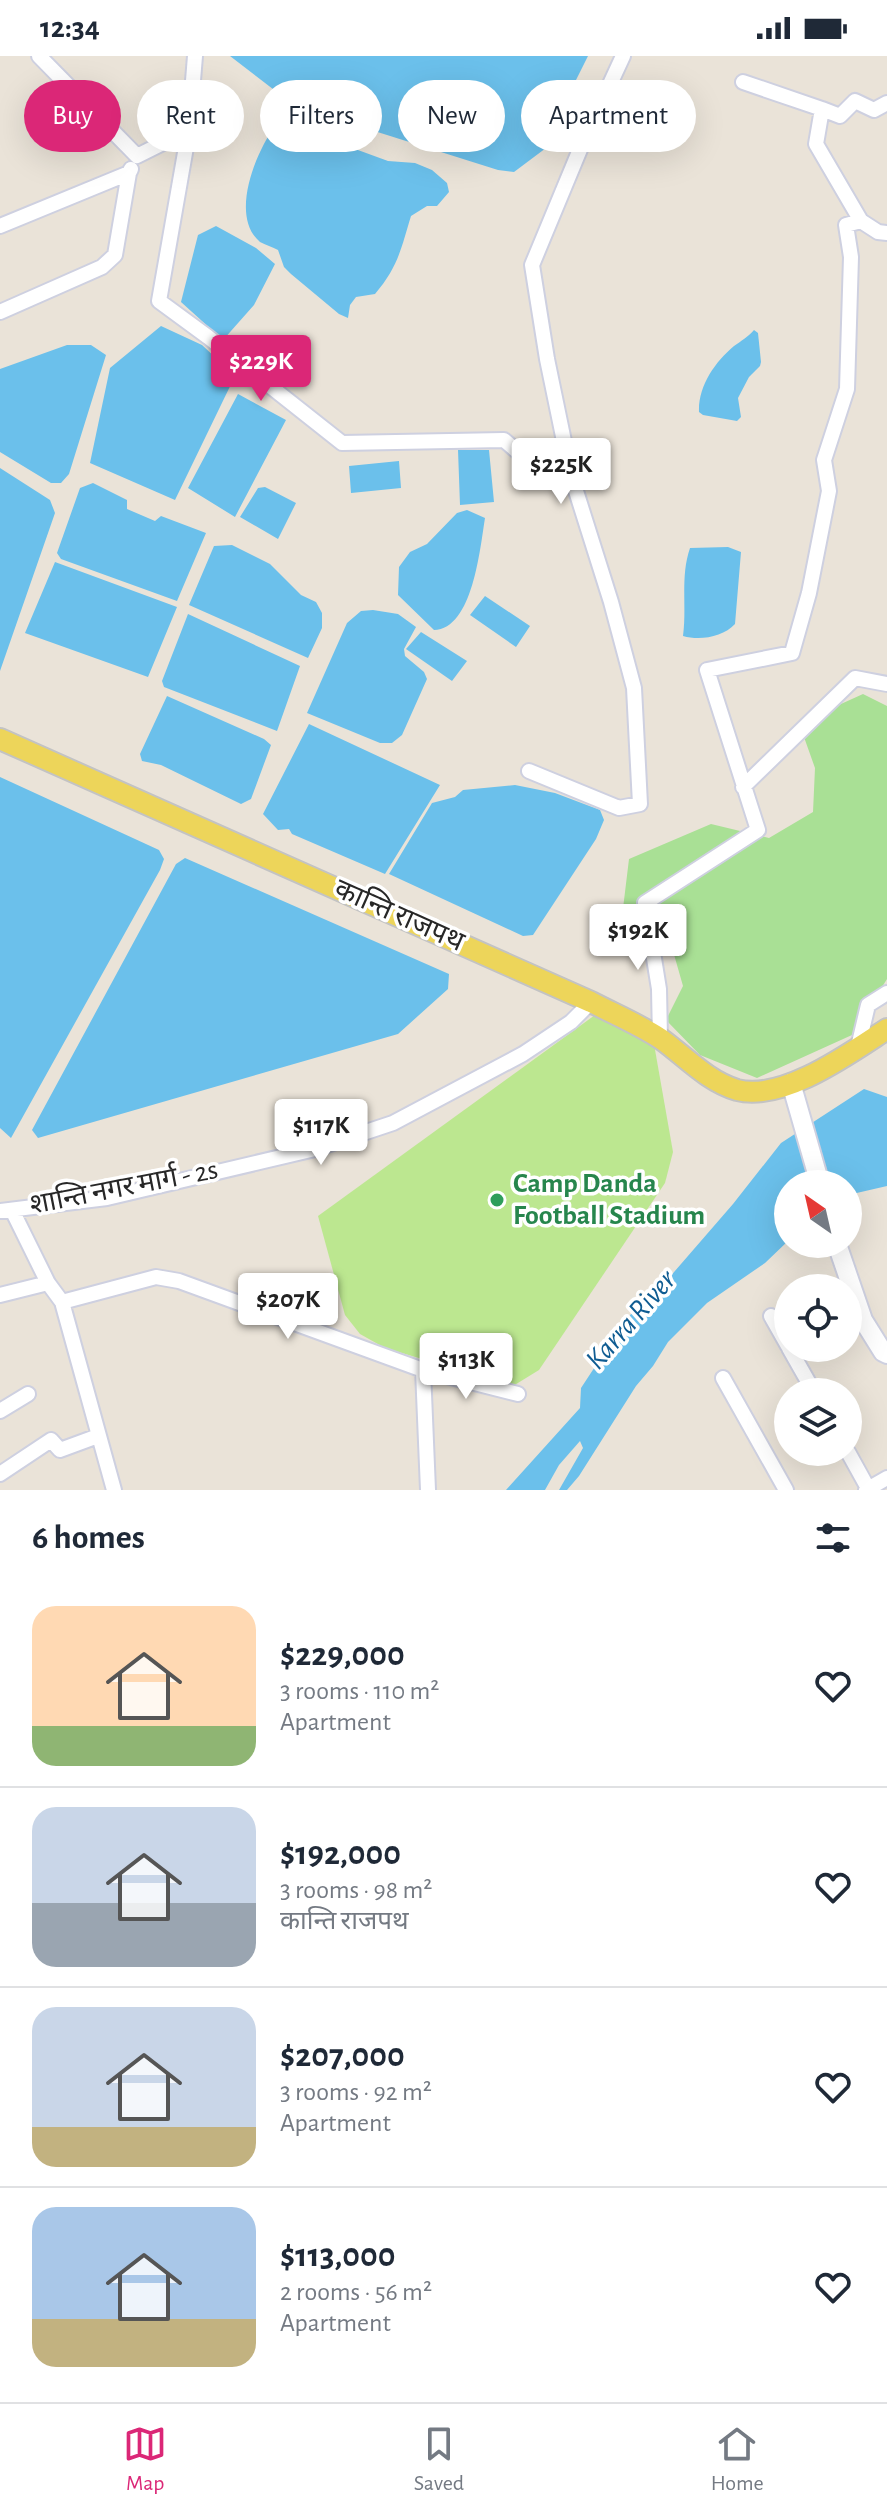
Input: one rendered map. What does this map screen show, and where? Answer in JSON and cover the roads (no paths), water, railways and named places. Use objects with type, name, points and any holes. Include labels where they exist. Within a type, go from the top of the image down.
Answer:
[{"type":"main road","name":"कान्ति राजपथ","points":[[0,739],[591,1002],[660,1038],[717,1082],[740,1091],[769,1090],[791,1083],[887,1029]]},
{"type":"main road","points":[[791,1083],[816,1170]]},
{"type":"main road","points":[[841,1258],[863,1320],[887,1354]]},
{"type":"street","points":[[39,56],[137,156]]},
{"type":"street","points":[[193,80],[195,56]]},
{"type":"street","points":[[529,771],[619,808],[640,804],[634,688],[571,475],[547,359],[532,265],[623,56]]},
{"type":"street","points":[[743,82],[840,116],[855,101],[874,110],[887,103]]},
{"type":"street","points":[[822,109],[816,144],[861,221],[878,232],[887,233]]},
{"type":"street","points":[[0,312],[102,267],[115,255],[129,173],[137,156],[145,152]]},
{"type":"street","points":[[185,152],[159,301],[342,443],[504,440],[539,470],[571,475]]},
{"type":"street","points":[[0,226],[129,173]]},
{"type":"street","points":[[660,1038],[659,989],[645,903],[758,830],[707,670],[792,653],[809,593],[829,491],[824,460],[847,389],[851,257],[846,225],[861,221]]},
{"type":"street","points":[[743,787],[855,678],[887,684]]},
{"type":"street","points":[[858,1047],[868,1005],[887,993]]},
{"type":"street","name":"शान्ति नगर मार्ग - 2s","points":[[6,1211],[107,1198],[315,1149],[393,1123],[523,1054],[571,1022],[591,1002]]},
{"type":"street","points":[[6,1211],[62,1302],[114,1490]]},
{"type":"street","points":[[62,1302],[156,1277],[179,1281],[423,1370],[518,1394]]},
{"type":"street","points":[[0,1295],[48,1283]]},
{"type":"street","points":[[771,1316],[774,1321]]},
{"type":"street","points":[[423,1370],[428,1490]]},
{"type":"street","points":[[723,1378],[786,1490]]},
{"type":"street","points":[[0,1411],[28,1394]]},
{"type":"street","points":[[0,1474],[51,1440],[60,1450],[98,1436]]},
{"type":"street","points":[[855,1466],[868,1490],[887,1478]]},
{"type":"water","points":[[230,56],[588,56],[576,80],[521,80],[521,152],[541,152],[514,172],[441,152],[505,152],[505,80],[398,80],[398,138],[382,133],[382,80],[261,80]]},
{"type":"water","points":[[260,151],[363,152],[388,161],[415,163],[432,170],[447,183],[449,192],[437,206],[427,206],[411,216],[389,275],[375,294],[356,297],[350,305],[348,318],[291,274],[284,267],[278,250],[260,242],[251,231],[246,201]]},
{"type":"water","points":[[216,226],[256,248],[275,264],[254,305],[223,340],[181,302],[198,235]]},
{"type":"water","points":[[161,326],[202,345],[235,376],[175,500],[90,463],[110,368]]},
{"type":"water","points":[[754,330],[758,333],[761,362],[738,398],[741,417],[737,421],[703,415],[699,412],[699,402],[709,375],[727,352]]},
{"type":"water","points":[[67,345],[91,345],[106,355],[69,474],[61,483],[51,483],[0,452],[0,369]]},
{"type":"water","points":[[238,394],[286,420],[235,517],[188,488]]},
{"type":"water","points":[[458,450],[489,450],[494,502],[460,505]]},
{"type":"water","points":[[399,461],[401,488],[351,493],[349,466]]},
{"type":"water","points":[[0,468],[50,500],[55,513],[0,671]]},
{"type":"water","points":[[93,483],[127,500],[127,509],[155,521],[161,516],[206,533],[177,601],[61,559],[57,553],[80,488]]},
{"type":"water","points":[[265,487],[296,503],[278,539],[240,517],[258,488]]},
{"type":"water","points":[[467,510],[485,518],[472,585],[458,616],[447,626],[434,630],[398,595],[399,567],[410,552],[427,544],[457,513]]},
{"type":"water","points":[[232,545],[270,564],[301,595],[316,602],[322,613],[322,628],[308,658],[189,605],[214,546]]},
{"type":"water","points":[[728,547],[741,552],[735,624],[711,637],[683,636],[685,570],[690,548]]},
{"type":"water","points":[[55,562],[177,607],[148,677],[25,633]]},
{"type":"water","points":[[485,596],[530,626],[516,647],[470,615]]},
{"type":"water","points":[[361,611],[398,614],[416,627],[404,649],[405,656],[424,672],[427,679],[402,735],[392,743],[380,743],[307,713],[347,623]]},
{"type":"water","points":[[188,614],[300,666],[277,731],[164,687],[162,681]]},
{"type":"water","points":[[421,632],[467,661],[452,681],[406,649]]},
{"type":"water","points":[[167,696],[264,739],[271,745],[251,799],[241,804],[161,765],[142,761],[140,754]]},
{"type":"water","points":[[309,724],[440,785],[385,874],[292,834],[289,829],[278,830],[263,814]]},
{"type":"water","points":[[0,777],[159,850],[164,859],[11,1138],[0,1128]]},
{"type":"water","points":[[515,785],[555,793],[600,810],[604,820],[596,839],[533,935],[523,936],[389,874],[432,803],[455,797],[463,790]]},
{"type":"water","points":[[185,858],[449,974],[448,989],[398,1034],[38,1138],[32,1130],[176,864]]},
{"type":"water","name":"Karra River","points":[[864,1089],[887,1097],[887,1186],[862,1192],[862,1170],[774,1170],[774,1254],[707,1303],[668,1342],[567,1490],[559,1490],[583,1448],[580,1441],[559,1465],[545,1490],[506,1490],[580,1408],[581,1388],[627,1318],[668,1279],[781,1143]]},
{"type":"place","name":"Camp Danda Football Stadium","points":[[497,1200]]}]
